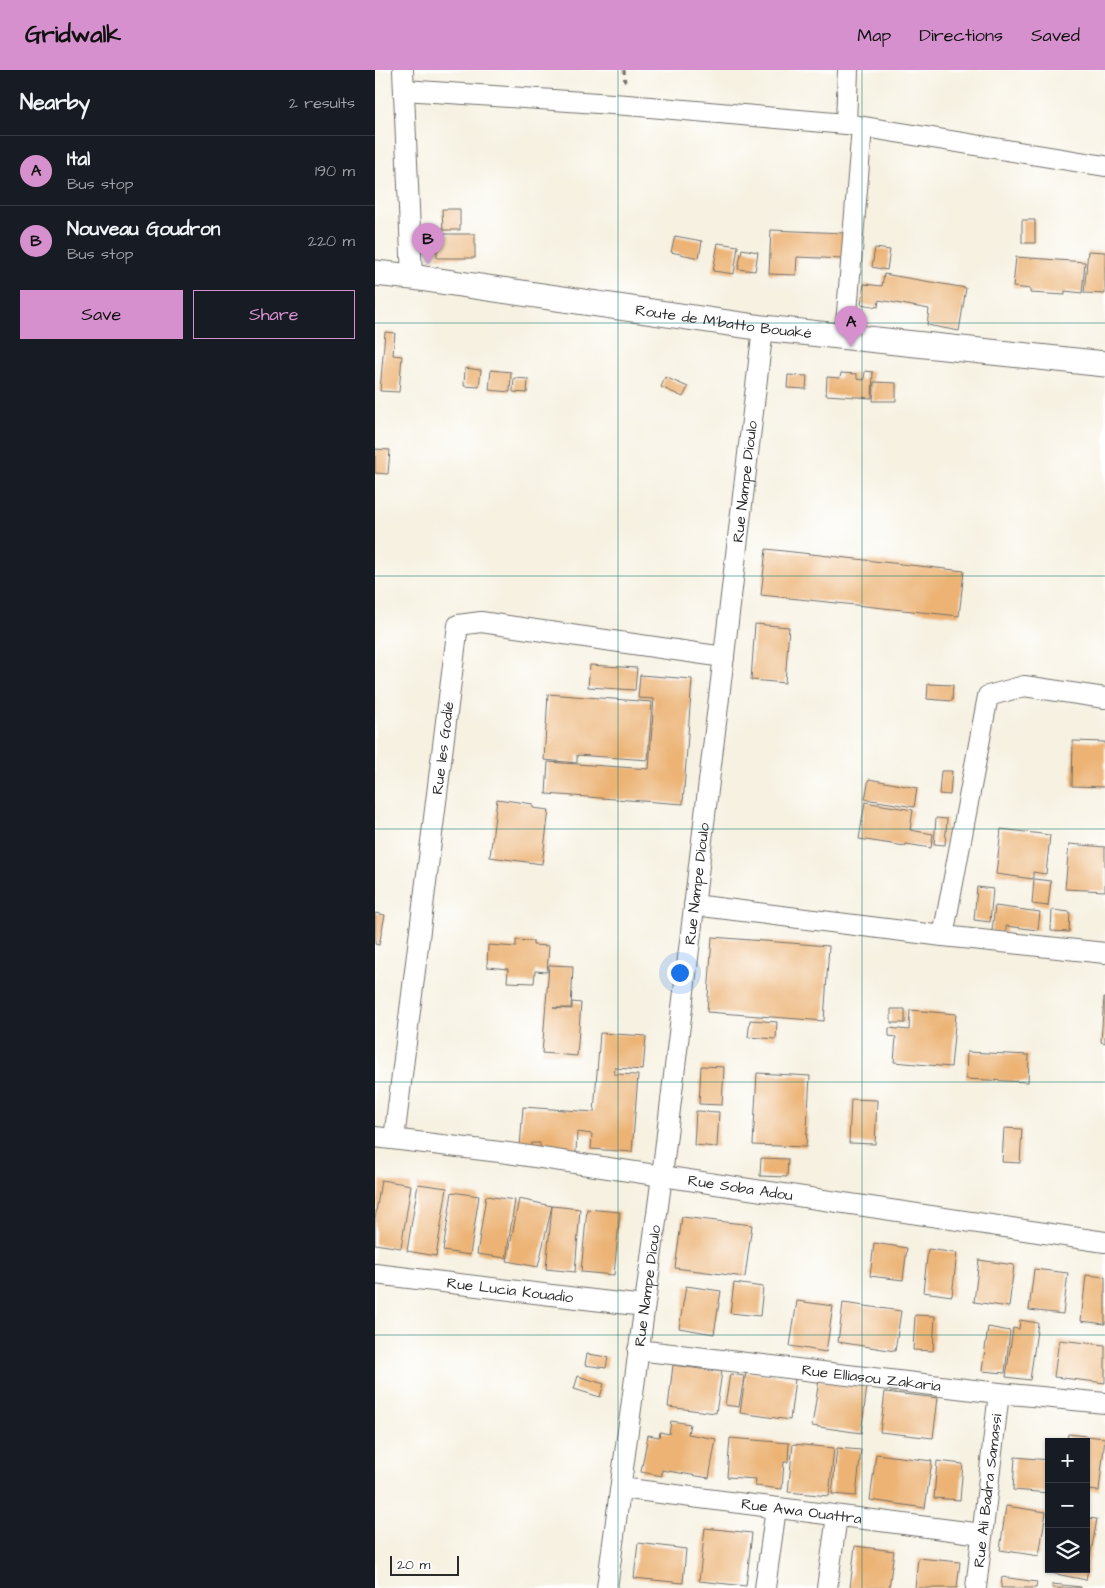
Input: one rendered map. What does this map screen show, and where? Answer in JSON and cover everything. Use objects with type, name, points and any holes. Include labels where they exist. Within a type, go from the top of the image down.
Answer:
[{"type":"street","points":[[845,337],[854,126],[848,70]]},
{"type":"street","points":[[412,277],[403,80],[627,105],[854,126],[1105,166]]},
{"type":"street","name":"Route de M'batto Bouaké","points":[[375,273],[763,328],[1105,364]]},
{"type":"street","name":"Rue Nampe Dioulo","points":[[607,1588],[662,1176],[763,328]]},
{"type":"street","name":"Rue les Godié","points":[[384,1138],[458,625],[481,622],[724,657]]},
{"type":"street","points":[[943,936],[988,696],[1024,686],[1105,698]]},
{"type":"street","points":[[694,905],[943,936],[1105,953]]},
{"type":"street","name":"Rue Soba Adou","points":[[384,1138],[508,1153],[1105,1242]]},
{"type":"street","name":"Rue Lucia Kouadio","points":[[375,1274],[645,1306]]},
{"type":"street","name":"Rue Elliasou Zakaria","points":[[638,1350],[999,1393],[1105,1403]]},
{"type":"street","name":"Rue Ali Badra Samassi","points":[[976,1588],[999,1393]]},
{"type":"street","name":"Rue Awa Ouattra","points":[[621,1488],[982,1534]]},
{"type":"street","points":[[765,1588],[776,1508]]},
{"type":"street","points":[[827,1588],[837,1516]]},
{"type":"building","points":[[442,209],[460,209],[460,230],[443,230]]},
{"type":"building","points":[[1022,220],[1035,220],[1035,243],[1022,243]]},
{"type":"building","points":[[771,230],[844,233],[843,259],[797,257],[796,275],[769,274]]},
{"type":"building","points":[[437,234],[475,234],[475,258],[437,258]]},
{"type":"building","points":[[675,236],[702,241],[699,258],[671,252]]},
{"type":"building","points":[[718,243],[738,246],[734,274],[713,271]]},
{"type":"building","points":[[875,248],[890,250],[887,270],[872,267]]},
{"type":"building","points":[[742,249],[758,252],[755,271],[738,269]]},
{"type":"building","points":[[1088,251],[1105,252],[1105,294],[1084,293]]},
{"type":"building","points":[[1016,257],[1085,262],[1082,293],[1065,291],[1065,295],[1030,293],[1030,289],[1013,287]]},
{"type":"building","points":[[884,274],[966,288],[959,331],[927,325],[929,309],[879,300],[878,307],[861,304],[864,284],[882,286]]},
{"type":"building","points":[[385,332],[395,333],[393,355],[402,356],[399,392],[380,391]]},
{"type":"building","points":[[465,368],[481,370],[479,387],[464,386]]},
{"type":"building","points":[[491,370],[511,372],[510,392],[489,390]]},
{"type":"building","points":[[865,371],[873,372],[872,398],[826,395],[827,377],[840,378],[841,373],[857,374],[857,379],[864,380]]},
{"type":"building","points":[[788,375],[807,376],[806,389],[787,388]]},
{"type":"building","points":[[665,377],[688,387],[683,397],[661,387]]},
{"type":"building","points":[[514,378],[528,379],[527,393],[513,392]]},
{"type":"building","points":[[874,382],[896,383],[896,401],[873,401]]},
{"type":"building","points":[[375,449],[390,450],[388,474],[375,473]]},
{"type":"building","points":[[766,549],[964,571],[959,616],[761,595]]},
{"type":"building","points":[[755,624],[789,627],[785,683],[751,680]]},
{"type":"building","points":[[590,665],[637,668],[635,690],[588,687]]},
{"type":"building","points":[[640,675],[692,679],[683,804],[546,794],[548,762],[649,769],[654,699],[638,698]]},
{"type":"building","points":[[928,684],[953,685],[952,701],[927,699]]},
{"type":"building","points":[[548,694],[652,702],[648,760],[577,755],[577,763],[544,760]]},
{"type":"building","points":[[1073,741],[1105,742],[1105,787],[1072,786]]},
{"type":"building","points":[[941,771],[952,771],[950,795],[939,794]]},
{"type":"building","points":[[869,779],[917,788],[914,807],[865,799]]},
{"type":"building","points":[[497,799],[533,804],[533,808],[549,810],[542,864],[490,857]]},
{"type":"building","points":[[865,802],[913,810],[910,830],[933,834],[931,848],[859,839]]},
{"type":"building","points":[[936,818],[947,819],[945,845],[934,844]]},
{"type":"building","points":[[1001,829],[1050,835],[1046,874],[1033,872],[1033,879],[996,874]]},
{"type":"building","points":[[1069,844],[1105,847],[1105,891],[1065,889]]},
{"type":"building","points":[[1034,879],[1051,881],[1048,906],[1032,904]]},
{"type":"building","points":[[977,887],[993,889],[990,922],[974,920]]},
{"type":"building","points":[[995,906],[1040,912],[1038,930],[1006,926],[1006,933],[992,931]]},
{"type":"building","points":[[1052,910],[1070,912],[1069,932],[1051,931]]},
{"type":"building","points":[[375,913],[385,915],[379,945],[375,944]]},
{"type":"building","points":[[712,937],[829,946],[824,1021],[707,1012]]},
{"type":"building","points":[[516,940],[533,941],[533,945],[549,946],[547,972],[535,971],[534,983],[507,982],[508,969],[487,967],[488,945],[516,947]]},
{"type":"building","points":[[549,965],[573,966],[571,1008],[553,1008],[572,1009],[572,1002],[581,1003],[577,1056],[542,1053]]},
{"type":"building","points":[[1105,997],[1105,1043],[1101,1042]]},
{"type":"building","points":[[891,1009],[905,1009],[905,1023],[891,1023]]},
{"type":"building","points":[[910,1010],[956,1014],[951,1067],[894,1062],[896,1037],[889,1036],[889,1028],[909,1030]]},
{"type":"building","points":[[750,1020],[777,1022],[776,1039],[748,1037]]},
{"type":"building","points":[[600,1033],[646,1036],[643,1070],[615,1068],[614,1074],[638,1075],[632,1152],[591,1149],[592,1134],[577,1132],[576,1153],[540,1150],[540,1143],[531,1143],[531,1149],[520,1148],[523,1107],[594,1112]]},
{"type":"building","points":[[967,1052],[1029,1055],[1028,1082],[966,1079]]},
{"type":"building","points":[[701,1066],[724,1067],[722,1105],[699,1104]]},
{"type":"building","points":[[757,1073],[810,1076],[806,1147],[753,1145]]},
{"type":"building","points":[[851,1099],[877,1100],[875,1144],[849,1143]]},
{"type":"building","points":[[696,1111],[719,1112],[717,1147],[694,1145]]},
{"type":"building","points":[[1004,1128],[1022,1129],[1020,1163],[1002,1162]]},
{"type":"building","points":[[761,1158],[788,1159],[787,1177],[760,1176]]},
{"type":"building","points":[[381,1180],[411,1185],[401,1248],[375,1244],[375,1219]]},
{"type":"building","points":[[418,1184],[447,1188],[436,1256],[407,1251]]},
{"type":"building","points":[[452,1192],[479,1196],[470,1255],[443,1251]]},
{"type":"building","points":[[486,1196],[515,1200],[506,1258],[477,1254]]},
{"type":"building","points":[[519,1199],[552,1206],[538,1267],[507,1261]]},
{"type":"building","points":[[552,1206],[580,1209],[575,1272],[546,1269]]},
{"type":"building","points":[[587,1209],[620,1212],[614,1275],[581,1272]]},
{"type":"building","points":[[682,1217],[752,1225],[745,1277],[675,1268]]},
{"type":"building","points":[[874,1243],[907,1248],[903,1280],[870,1276]]},
{"type":"building","points":[[928,1249],[957,1253],[952,1296],[923,1292]]},
{"type":"building","points":[[979,1260],[1014,1265],[1009,1307],[974,1302]]},
{"type":"building","points":[[1034,1269],[1068,1273],[1063,1314],[1029,1310]]},
{"type":"building","points":[[1086,1275],[1105,1277],[1105,1324],[1081,1321]]},
{"type":"building","points":[[734,1283],[763,1287],[760,1316],[730,1313]]},
{"type":"building","points":[[686,1286],[721,1291],[714,1334],[679,1328]]},
{"type":"building","points":[[797,1301],[833,1306],[826,1352],[790,1346]]},
{"type":"building","points":[[843,1303],[901,1311],[895,1351],[838,1342]]},
{"type":"building","points":[[915,1315],[935,1316],[933,1351],[913,1350]]},
{"type":"building","points":[[1020,1320],[1038,1323],[1030,1380],[1006,1377],[1013,1328],[1019,1329]]},
{"type":"building","points":[[988,1327],[1010,1331],[1005,1373],[982,1371]]},
{"type":"building","points":[[1059,1340],[1105,1345],[1105,1383],[1054,1377]]},
{"type":"building","points":[[587,1354],[608,1357],[606,1368],[585,1365]]},
{"type":"building","points":[[673,1365],[722,1372],[716,1413],[668,1407]]},
{"type":"building","points":[[746,1372],[795,1379],[790,1420],[740,1413]]},
{"type":"building","points":[[730,1374],[744,1376],[739,1407],[725,1405]]},
{"type":"building","points":[[578,1376],[604,1384],[600,1397],[574,1389]]},
{"type":"building","points":[[819,1380],[867,1387],[861,1433],[812,1426]]},
{"type":"building","points":[[885,1392],[938,1398],[933,1438],[880,1432]]},
{"type":"building","points":[[671,1421],[690,1424],[688,1434],[716,1439],[709,1478],[662,1470],[662,1476],[641,1472],[648,1435],[659,1437],[660,1432],[669,1434]]},
{"type":"building","points":[[1068,1434],[1105,1438],[1099,1491],[1090,1490],[1090,1438],[1068,1438]]},
{"type":"building","points":[[730,1438],[789,1443],[788,1462],[784,1462],[782,1489],[755,1486],[756,1479],[727,1477]]},
{"type":"building","points":[[793,1444],[834,1448],[829,1496],[788,1492]]},
{"type":"building","points":[[837,1448],[861,1450],[856,1496],[832,1494]]},
{"type":"building","points":[[876,1454],[932,1461],[925,1508],[870,1500]]},
{"type":"building","points":[[1015,1457],[1045,1460],[1045,1493],[1013,1490]]},
{"type":"building","points":[[937,1461],[963,1464],[960,1500],[934,1498]]},
{"type":"building","points":[[1006,1506],[1045,1512],[1039,1556],[1000,1550]]},
{"type":"building","points":[[1090,1518],[1097,1519],[1090,1558]]},
{"type":"building","points":[[705,1528],[752,1533],[746,1586],[699,1581]]},
{"type":"building","points":[[638,1543],[686,1549],[683,1583],[634,1578]]},
{"type":"building","points":[[855,1546],[894,1551],[889,1588],[850,1588]]},
{"type":"building","points":[[918,1558],[960,1562],[957,1588],[915,1588]]},
{"type":"building","points":[[1051,1573],[1087,1573],[1086,1580]]},
{"type":"building","points":[[1002,1577],[1037,1582],[1036,1588],[1001,1588]]},
{"type":"building","points":[[1052,1584],[1081,1587],[1081,1588],[1052,1588]]},
{"type":"place","name":"Nouveau Goudron","points":[[428,264]]},
{"type":"place","name":"Ital","points":[[851,347]]}]
